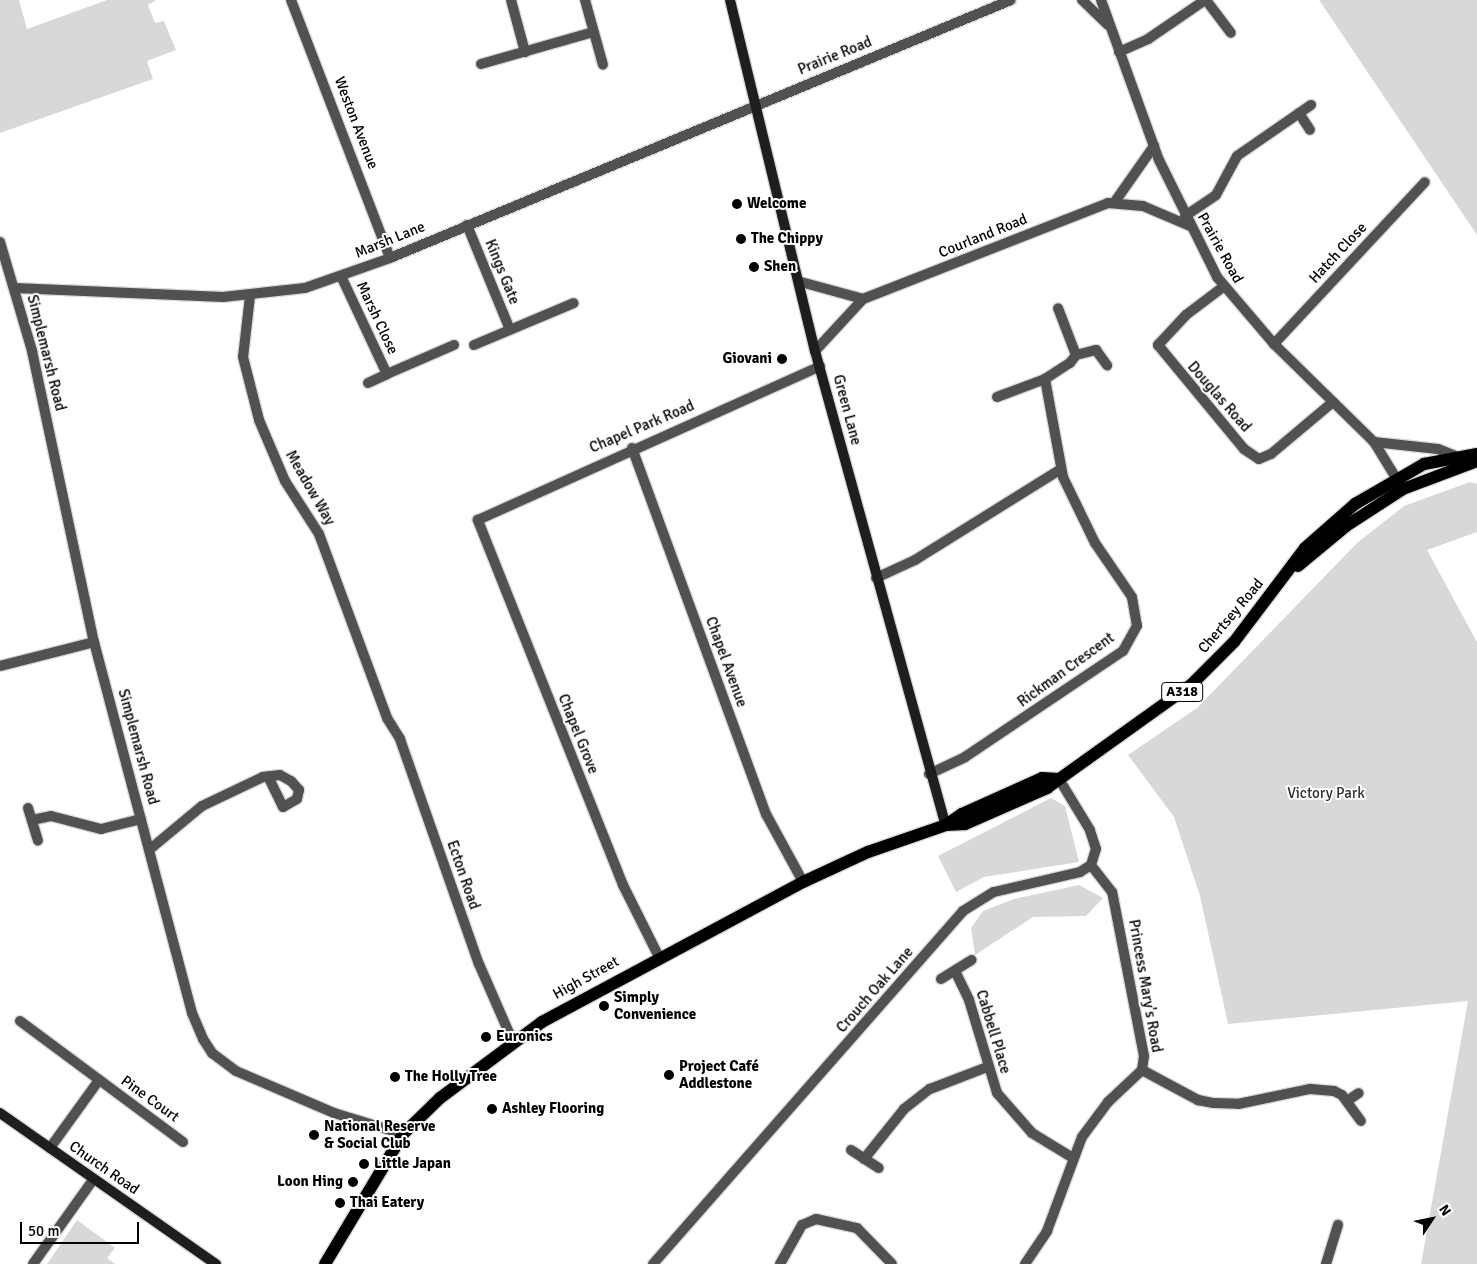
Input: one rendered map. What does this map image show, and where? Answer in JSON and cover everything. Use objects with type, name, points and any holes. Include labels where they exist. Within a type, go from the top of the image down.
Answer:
[{"type":"main road","name":"Chertsey Road","points":[[1059,779],[1191,685],[1234,642],[1282,578],[1332,522],[1396,478],[1455,456],[1477,454]]},
{"type":"main road","name":"Chertsey Road","points":[[1282,578],[1346,526],[1403,489],[1477,461]]},
{"type":"main road","points":[[946,825],[962,814],[1042,778],[1059,779]]},
{"type":"main road","name":"High Street","points":[[325,1264],[403,1134],[440,1098],[513,1042],[659,957],[803,882],[868,852],[946,825]]},
{"type":"street","name":"Weston Avenue","points":[[291,0],[390,258]]},
{"type":"street","points":[[511,0],[524,52]]},
{"type":"street","points":[[585,0],[602,65]]},
{"type":"street","name":"Green Lane","points":[[730,0],[754,105],[800,282],[815,351],[929,774],[946,825]]},
{"type":"street","name":"Prairie Road","points":[[754,105],[1011,0]]},
{"type":"street","name":"Prairie Road","points":[[1082,0],[1110,28]]},
{"type":"street","name":"Prairie Road","points":[[1102,0],[1110,28],[1154,146],[1185,216],[1224,288],[1274,344],[1374,442],[1403,489]]},
{"type":"street","points":[[1119,52],[1148,40],[1206,0],[1231,33]]},
{"type":"street","points":[[481,64],[593,32]]},
{"type":"street","name":"Marsh Lane","points":[[14,288],[250,296],[287,292],[390,258],[754,105]]},
{"type":"street","points":[[1185,216],[1216,195],[1237,156],[1311,105]]},
{"type":"street","points":[[1299,114],[1310,130]]},
{"type":"street","points":[[1114,203],[1154,146]]},
{"type":"street","name":"Hatch Close","points":[[1274,344],[1425,182]]},
{"type":"street","name":"Courland Road","points":[[815,351],[863,299],[1114,203],[1143,206],[1190,226]]},
{"type":"street","name":"Kings Gate","points":[[467,225],[510,330]]},
{"type":"street","name":"Simplemarsh Road","points":[[0,242],[44,401],[94,642],[192,1013],[212,1053],[236,1070],[316,1106],[403,1134]]},
{"type":"street","name":"Marsh Close","points":[[340,276],[387,374]]},
{"type":"street","points":[[800,282],[863,299]]},
{"type":"street","name":"Douglas Road","points":[[1224,288],[1186,315],[1158,345],[1244,449],[1259,458],[1271,454],[1333,402]]},
{"type":"street","name":"Meadow Way","points":[[250,296],[243,357],[258,420],[285,481],[319,534],[387,718]]},
{"type":"street","name":"Kings Gate","points":[[474,345],[574,304]]},
{"type":"street","points":[[1058,308],[1076,355]]},
{"type":"street","name":"Marsh Close","points":[[368,383],[454,345]]},
{"type":"street","points":[[997,397],[1045,379],[1076,355],[1096,350],[1107,365]]},
{"type":"street","name":"Chapel Park Road","points":[[478,520],[632,448],[820,366]]},
{"type":"street","name":"Rickman Crescent","points":[[929,774],[965,757],[1115,656],[1137,626],[1132,597],[1077,512],[1061,469],[1045,379]]},
{"type":"street","points":[[1374,442],[1438,449],[1455,456]]},
{"type":"street","name":"Chapel Avenue","points":[[632,448],[766,814],[803,882]]},
{"type":"street","points":[[876,578],[915,560],[1061,469]]},
{"type":"street","name":"Chapel Grove","points":[[478,520],[616,868],[659,957]]},
{"type":"street","points":[[0,666],[94,642]]},
{"type":"street","name":"Ecton Road","points":[[387,718],[400,739],[470,941],[513,1042]]},
{"type":"street","points":[[149,850],[202,806],[268,776]]},
{"type":"street","points":[[1059,779],[1090,830],[1096,849],[1091,865]]},
{"type":"street","points":[[28,808],[38,841]]},
{"type":"street","points":[[32,820],[51,816],[101,829],[141,818]]},
{"type":"street","name":"Princess Mary's Road","points":[[1028,1263],[1047,1231],[1074,1158],[1093,1120],[1142,1070],[1144,1056],[1126,944],[1112,892],[1091,865]]},
{"type":"street","name":"Crouch Oak Lane","points":[[653,1264],[963,911],[994,892],[1080,872],[1091,865]]},
{"type":"street","points":[[941,979],[972,960]]},
{"type":"street","name":"Cabbell Place","points":[[955,970],[970,1000],[988,1068],[1012,1115],[1032,1133],[1074,1158]]},
{"type":"street","name":"Pine Court","points":[[20,1021],[183,1142]]},
{"type":"street","points":[[864,1159],[904,1109],[924,1094],[988,1068]]},
{"type":"street","points":[[1142,1070],[1198,1100],[1238,1104],[1310,1089],[1334,1091],[1347,1101],[1361,1121]]},
{"type":"street","name":"Pine Court","points":[[50,1148],[98,1080]]},
{"type":"street","points":[[1347,1101],[1359,1093]]},
{"type":"street","name":"Church Road","points":[[0,1113],[93,1180],[216,1264]]},
{"type":"street","points":[[851,1150],[879,1168]]},
{"type":"street","points":[[33,1264],[93,1180]]},
{"type":"street","points":[[780,1264],[802,1225],[816,1219],[857,1228],[892,1264]]},
{"type":"street","points":[[1326,1264],[1338,1225]]},
{"type":"green space","points":[[0,0],[19,0],[27,29],[107,0],[156,0],[148,5],[155,23],[164,21],[176,50],[147,61],[153,79],[0,133]]},
{"type":"green space","points":[[1319,0],[1477,0],[1477,235]]},
{"type":"green space","name":"Victory Park","points":[[1470,482],[1477,484],[1477,532],[1427,550],[1477,642],[1477,1264],[1421,1264],[1468,1001],[1228,1024],[1200,896],[1174,817],[1128,755],[1197,708],[1357,543],[1404,506]]},
{"type":"green space","points":[[1051,798],[1065,806],[1079,862],[984,877],[956,892],[938,856]]},
{"type":"green space","points":[[1079,885],[1103,898],[1086,916],[1033,917],[975,955],[971,928],[983,911],[1014,899]]},
{"type":"green space","points":[[77,1220],[115,1248],[107,1258],[115,1264],[47,1264]]},
{"type":"place","name":"Welcome","points":[[737,204]]},
{"type":"place","name":"The Chippy","points":[[741,239]]},
{"type":"place","name":"Shen","points":[[754,267]]},
{"type":"place","name":"Giovani","points":[[782,359]]},
{"type":"place","name":"Simply Convenience","points":[[604,1006]]},
{"type":"place","name":"Euronics","points":[[486,1037]]},
{"type":"place","name":"Project Café Addlestone","points":[[669,1075]]},
{"type":"place","name":"The Holly Tree","points":[[395,1077]]},
{"type":"place","name":"Ashley Flooring","points":[[492,1109]]},
{"type":"place","name":"National Reserve & Social Club","points":[[314,1135]]},
{"type":"place","name":"Little Japan","points":[[364,1164]]},
{"type":"place","name":"Loon Hing","points":[[353,1182]]},
{"type":"place","name":"Thai Eatery","points":[[340,1203]]}]
